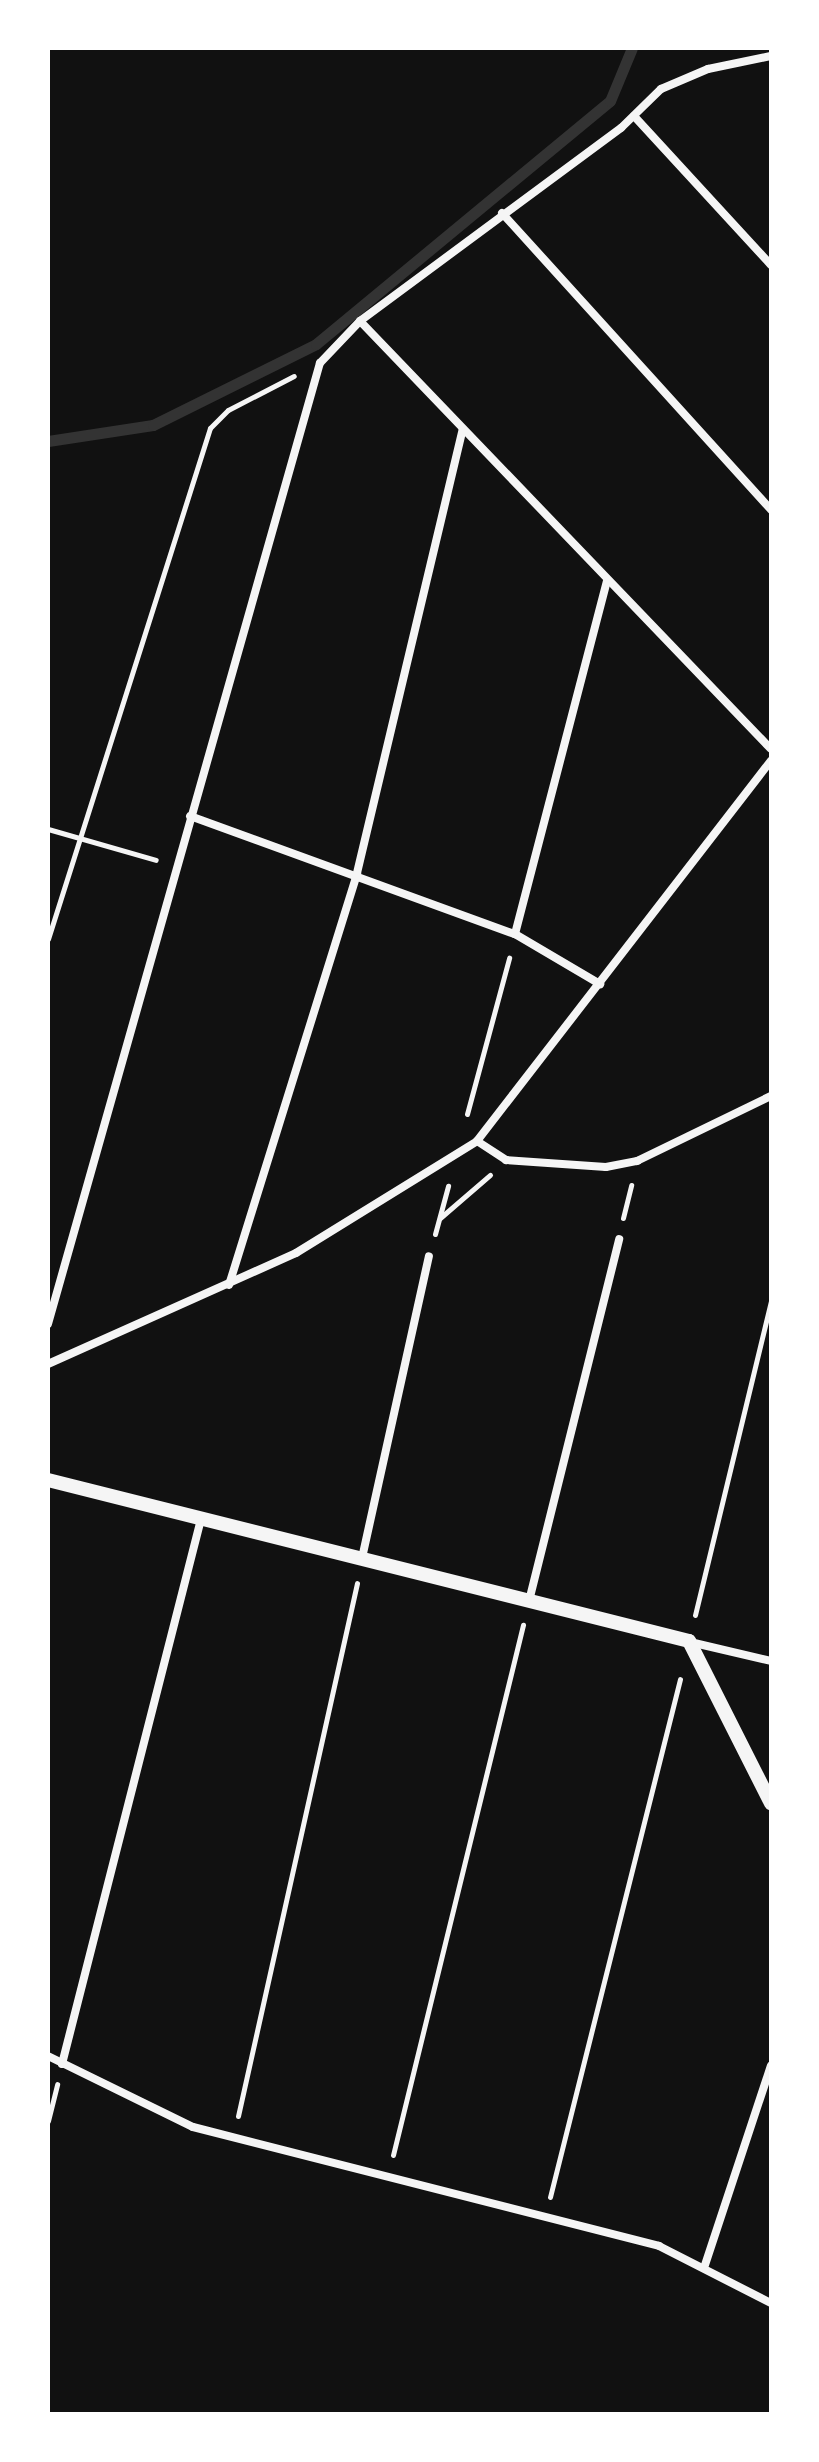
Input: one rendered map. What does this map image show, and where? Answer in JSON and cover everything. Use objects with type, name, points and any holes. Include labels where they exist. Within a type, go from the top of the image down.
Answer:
[{"type":"street","points":[[48,1324],[320,363],[360,321],[634,116],[661,89],[708,69],[771,56]]},
{"type":"street","points":[[634,116],[771,265]]},
{"type":"street","points":[[502,213],[771,510]]},
{"type":"street","points":[[360,321],[607,582],[771,749]]},
{"type":"street","points":[[229,1285],[357,873],[463,429]]},
{"type":"street","points":[[515,934],[607,582]]},
{"type":"street","points":[[48,1364],[229,1285],[353,1223],[477,1141],[771,760]]},
{"type":"street","points":[[190,816],[357,873],[515,934],[600,984]]},
{"type":"street","points":[[477,1141],[506,1160],[583,1168],[637,1161],[771,1096]]},
{"type":"street","points":[[529,1601],[619,1239]]},
{"type":"street","points":[[362,1558],[429,1256]]},
{"type":"street","points":[[48,1480],[771,1661]]},
{"type":"street","points":[[62,2064],[201,1519]]},
{"type":"street","points":[[689,1641],[771,1803]]},
{"type":"street","points":[[48,2056],[150,2111],[234,2137],[546,2214],[705,2265],[771,2303]]},
{"type":"street","points":[[705,2265],[771,2066]]},
{"type":"path","points":[[48,939],[210,428],[228,410],[320,363]]},
{"type":"path","points":[[48,829],[176,865]]},
{"type":"path","points":[[429,1256],[515,934]]},
{"type":"path","points":[[439,1218],[506,1160]]},
{"type":"path","points":[[619,1239],[637,1161]]},
{"type":"path","points":[[546,2214],[771,1301]]},
{"type":"path","points":[[234,2137],[362,1558]]},
{"type":"path","points":[[388,2175],[529,1601]]},
{"type":"path","points":[[48,2121],[62,2064]]},
{"type":"waterway","points":[[48,441],[153,425],[316,344],[610,101],[632,48]]}]
